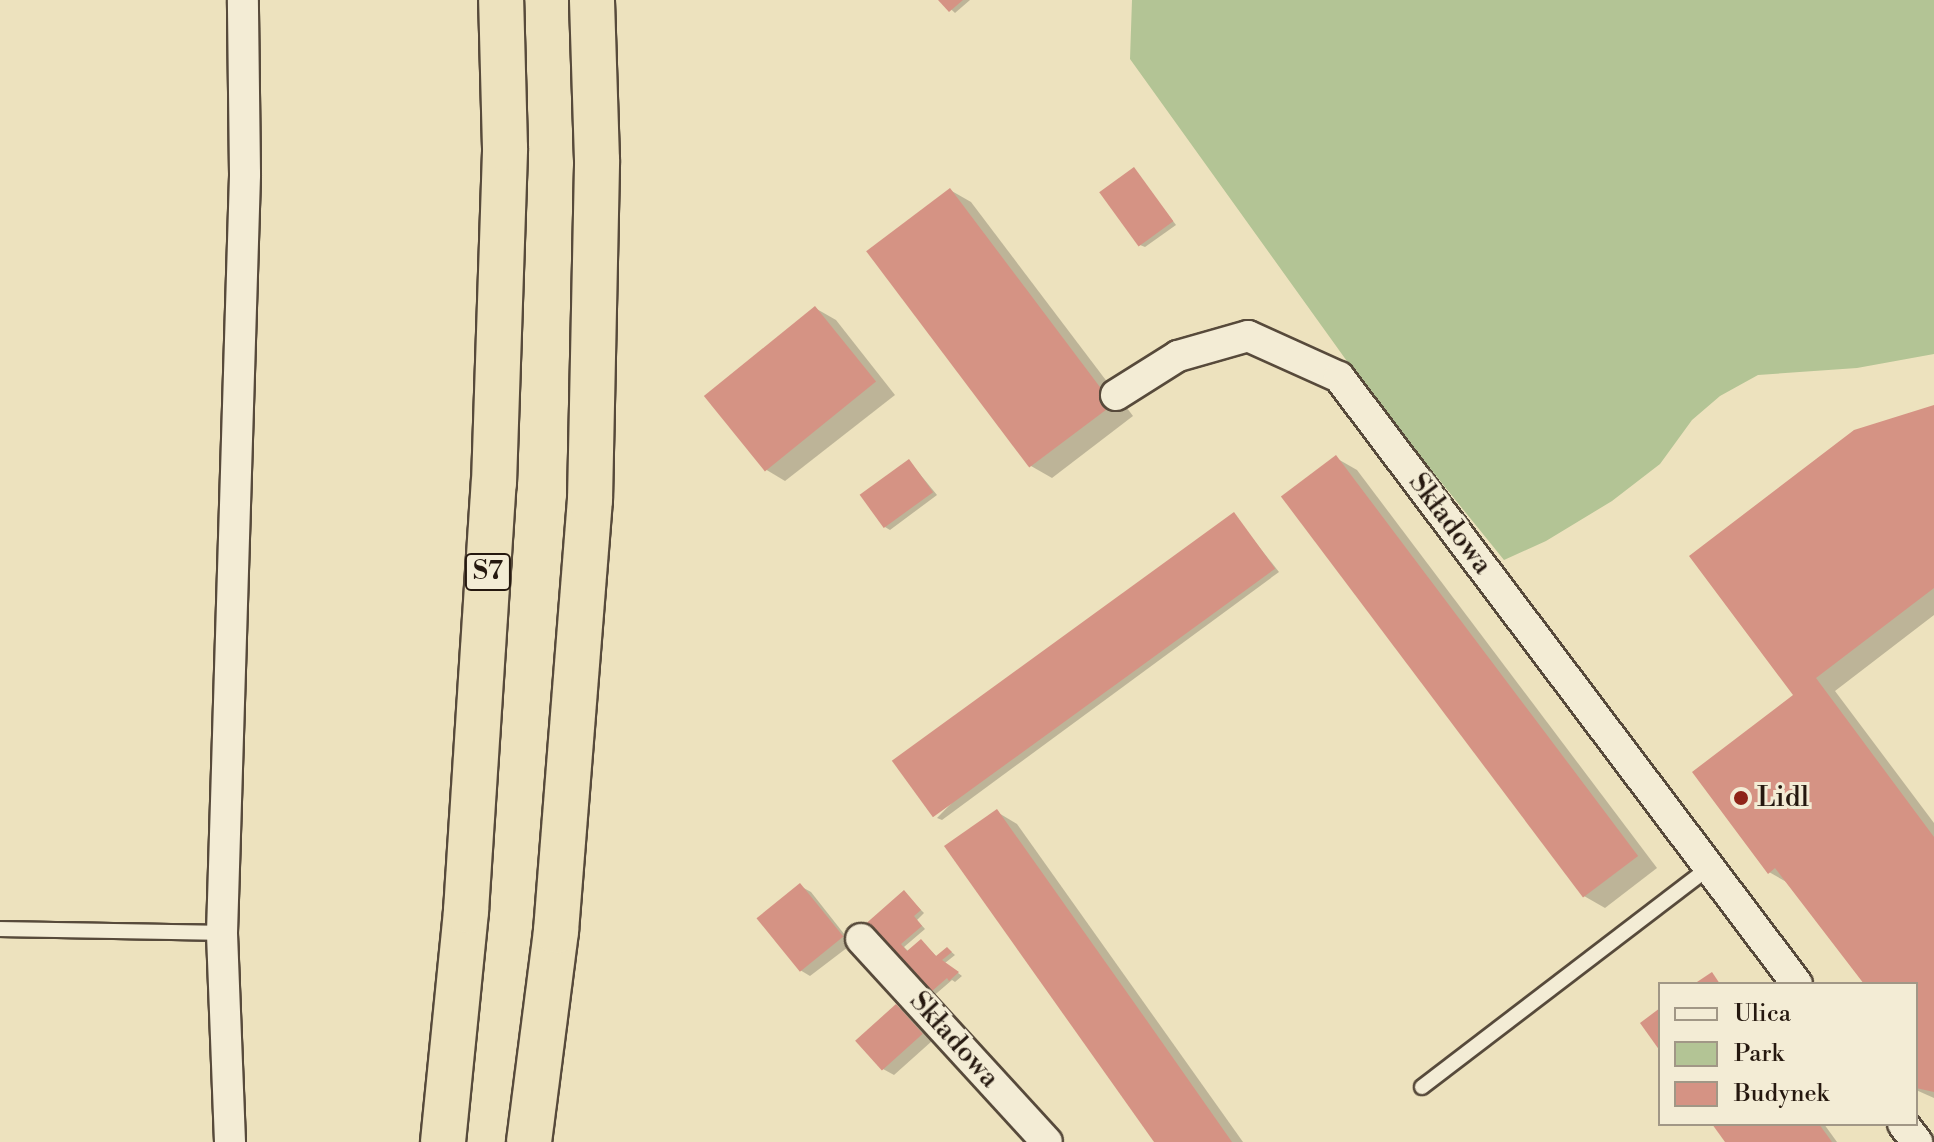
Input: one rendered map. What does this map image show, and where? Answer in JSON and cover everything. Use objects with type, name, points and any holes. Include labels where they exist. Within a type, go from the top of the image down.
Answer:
[{"type":"highway","name":"S7","points":[[443,1142],[466,911],[494,483],[505,148],[501,0]]},
{"type":"highway","points":[[529,1142],[556,931],[590,500],[597,160],[592,0]]},
{"type":"street","points":[[230,1142],[222,933],[245,174],[243,0]]},
{"type":"street","name":"Składowa","points":[[1116,395],[1178,356],[1248,336],[1339,377],[1796,982]]},
{"type":"street","name":"Składowa","points":[[861,939],[1047,1142]]},
{"type":"street","points":[[1905,1126],[1917,1142]]},
{"type":"lane","points":[[1422,1087],[1710,867]]},
{"type":"lane","points":[[0,929],[222,933]]},
{"type":"green space","points":[[1132,0],[1934,0],[1934,354],[1857,368],[1758,375],[1720,396],[1692,420],[1660,464],[1612,501],[1546,541],[1504,560],[1377,403],[1130,59]]},
{"type":"building","points":[[938,0],[963,0],[949,12]]},
{"type":"building","points":[[1134,167],[1173,221],[1139,246],[1099,192]]},
{"type":"building","points":[[950,188],[1113,404],[1029,468],[866,251]]},
{"type":"building","points":[[815,306],[876,381],[765,471],[704,396]]},
{"type":"building","points":[[1934,405],[1934,588],[1816,678],[1934,837],[1934,1092],[1918,1088],[1918,982],[1862,982],[1775,868],[1768,874],[1692,772],[1793,695],[1689,556],[1854,430]]},
{"type":"building","points":[[1336,455],[1638,856],[1583,897],[1281,497]]},
{"type":"building","points":[[909,459],[933,492],[884,528],[860,495]]},
{"type":"building","points":[[1234,512],[1275,569],[933,817],[892,761]]},
{"type":"building","points":[[997,809],[1232,1142],[1154,1142],[944,846]]},
{"type":"building","points":[[800,883],[843,937],[800,972],[756,918]]},
{"type":"building","points":[[904,890],[921,910],[914,916],[922,926],[901,944],[907,951],[921,939],[936,956],[947,947],[952,952],[942,960],[959,972],[924,998],[862,927]]},
{"type":"building","points":[[1712,972],[1719,982],[1697,982]]},
{"type":"building","points":[[896,1004],[923,1034],[882,1071],[855,1041]]},
{"type":"building","points":[[1658,1010],[1658,1048],[1640,1023]]},
{"type":"building","points":[[1713,1126],[1820,1126],[1832,1142],[1725,1142]]},
{"type":"place","name":"Lidl","points":[[1741,798]]}]
